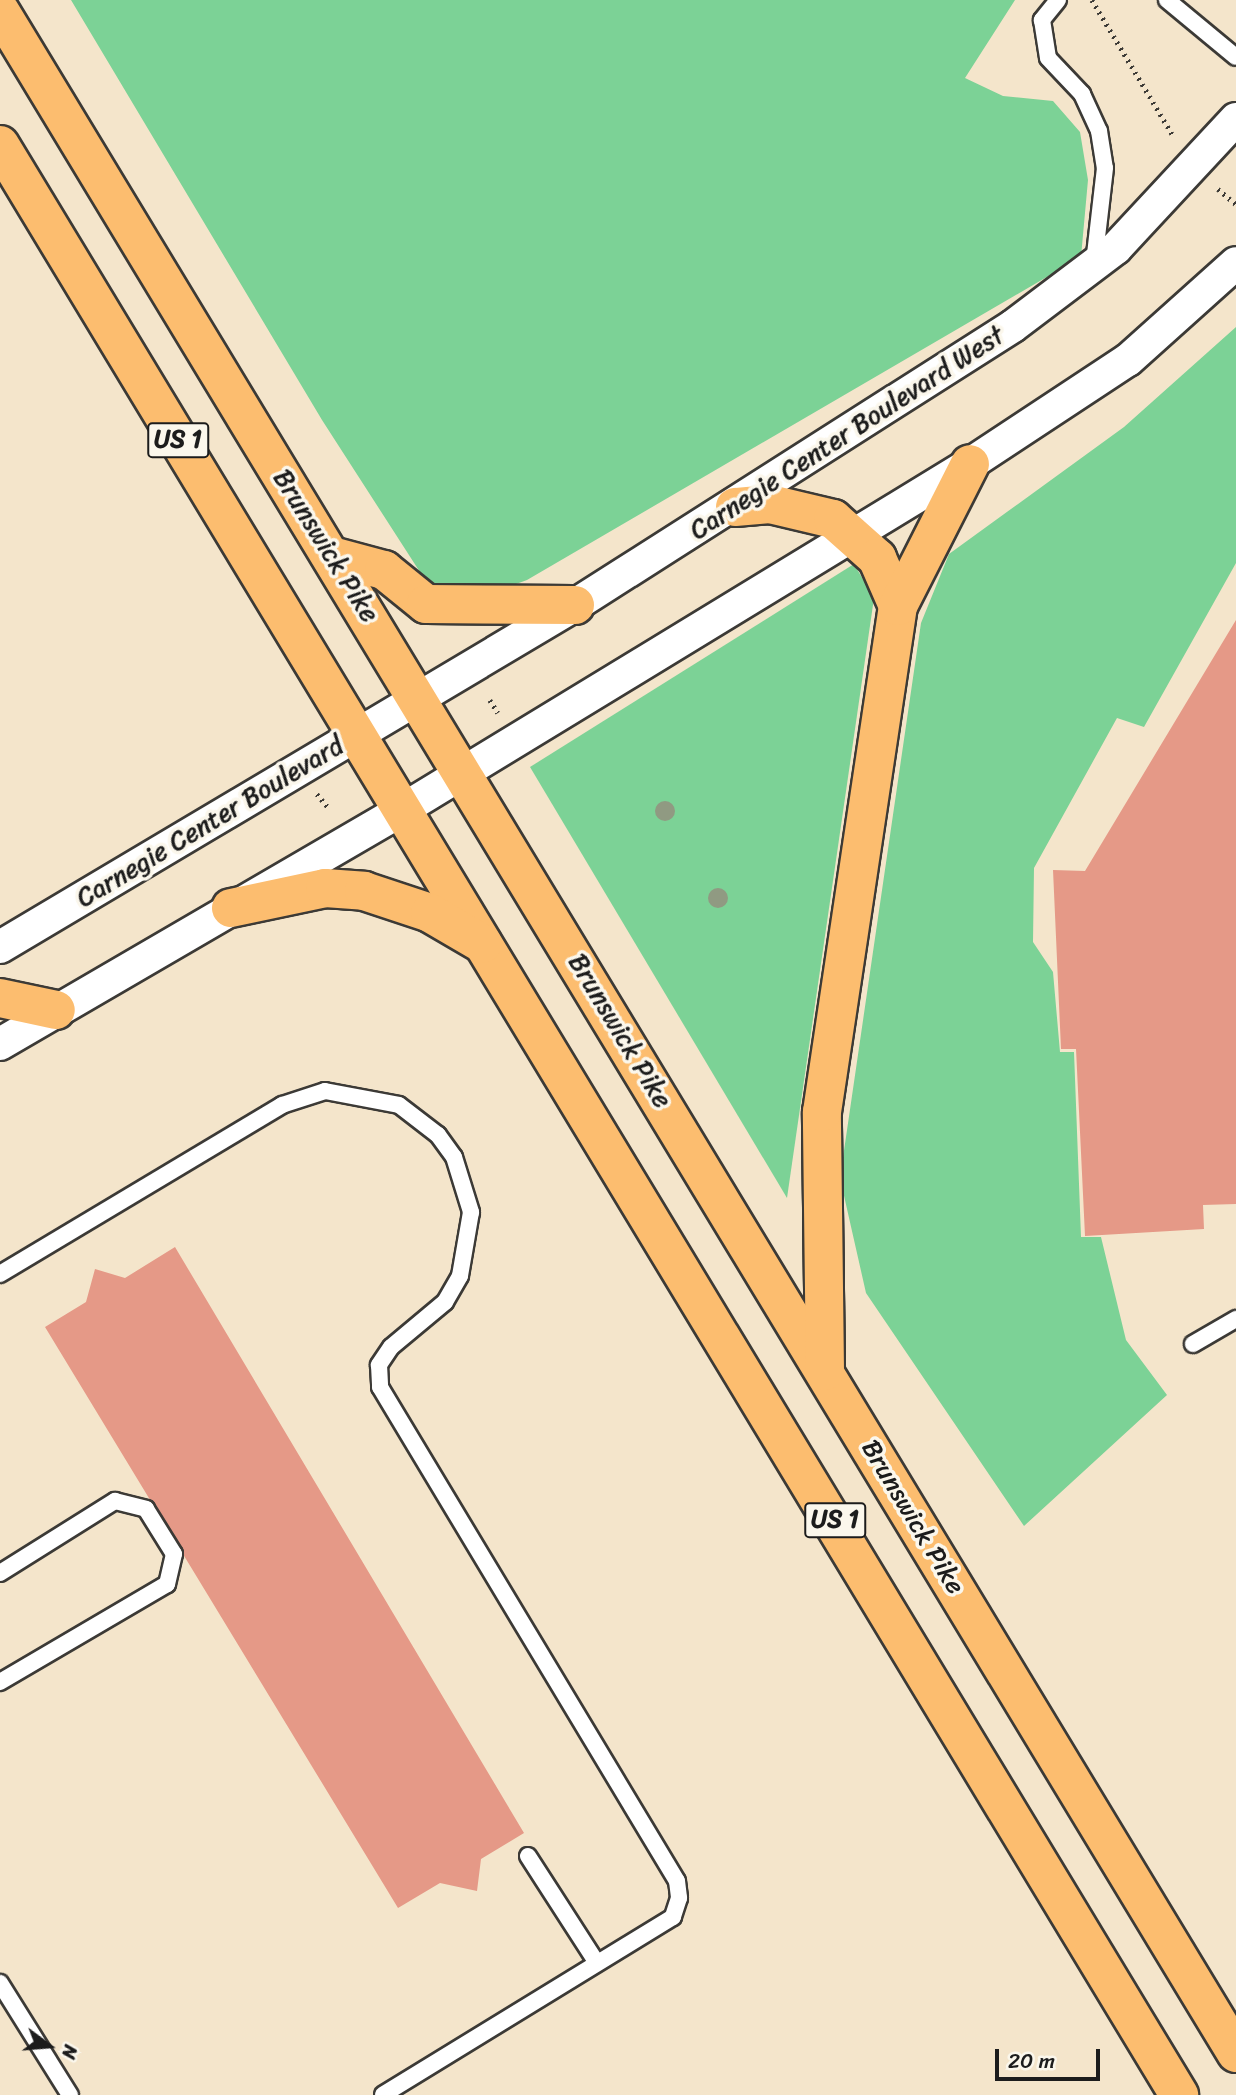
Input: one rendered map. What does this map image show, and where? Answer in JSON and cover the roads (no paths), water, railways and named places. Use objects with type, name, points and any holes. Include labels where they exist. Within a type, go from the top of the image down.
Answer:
[{"type":"highway","name":"Brunswick Pike","points":[[0,11],[464,770],[1236,2053]]},
{"type":"highway","name":"US 1","points":[[0,145],[402,810],[488,947],[1179,2095]]},
{"type":"highway","points":[[825,1371],[822,1112],[898,606],[970,464]]},
{"type":"highway","points":[[735,506],[811,510],[853,532],[877,558],[898,606]]},
{"type":"highway","points":[[332,556],[384,570],[426,604],[575,606]]},
{"type":"highway","points":[[231,908],[325,888],[364,891],[430,914],[488,947]]},
{"type":"highway","points":[[0,998],[56,1010]]},
{"type":"street","name":"Carnegie Center Boulevard West","points":[[420,698],[575,606],[735,506],[1094,266],[1194,169],[1236,119]]},
{"type":"street","points":[[0,1044],[56,1010],[111,984],[231,908],[402,810],[853,532],[970,464],[1128,360],[1236,264]]},
{"type":"street","name":"Carnegie Center Boulevard","points":[[0,947],[420,698]]},
{"type":"lane","points":[[1058,0],[1042,20],[1048,58],[1082,94],[1100,131],[1105,168],[1094,266]]},
{"type":"lane","points":[[1167,0],[1236,57]]},
{"type":"lane","points":[[0,1274],[302,1097],[325,1091],[375,1097],[399,1105],[438,1135],[465,1184],[469,1246],[444,1302],[379,1365],[380,1387],[677,1881],[673,1917],[383,2095]]},
{"type":"lane","points":[[1193,1344],[1236,1319]]},
{"type":"lane","points":[[0,1573],[115,1501],[146,1509],[174,1554],[167,1584],[0,1682]]},
{"type":"lane","points":[[528,1856],[597,1963]]},
{"type":"lane","points":[[0,1983],[70,2095]]}]
